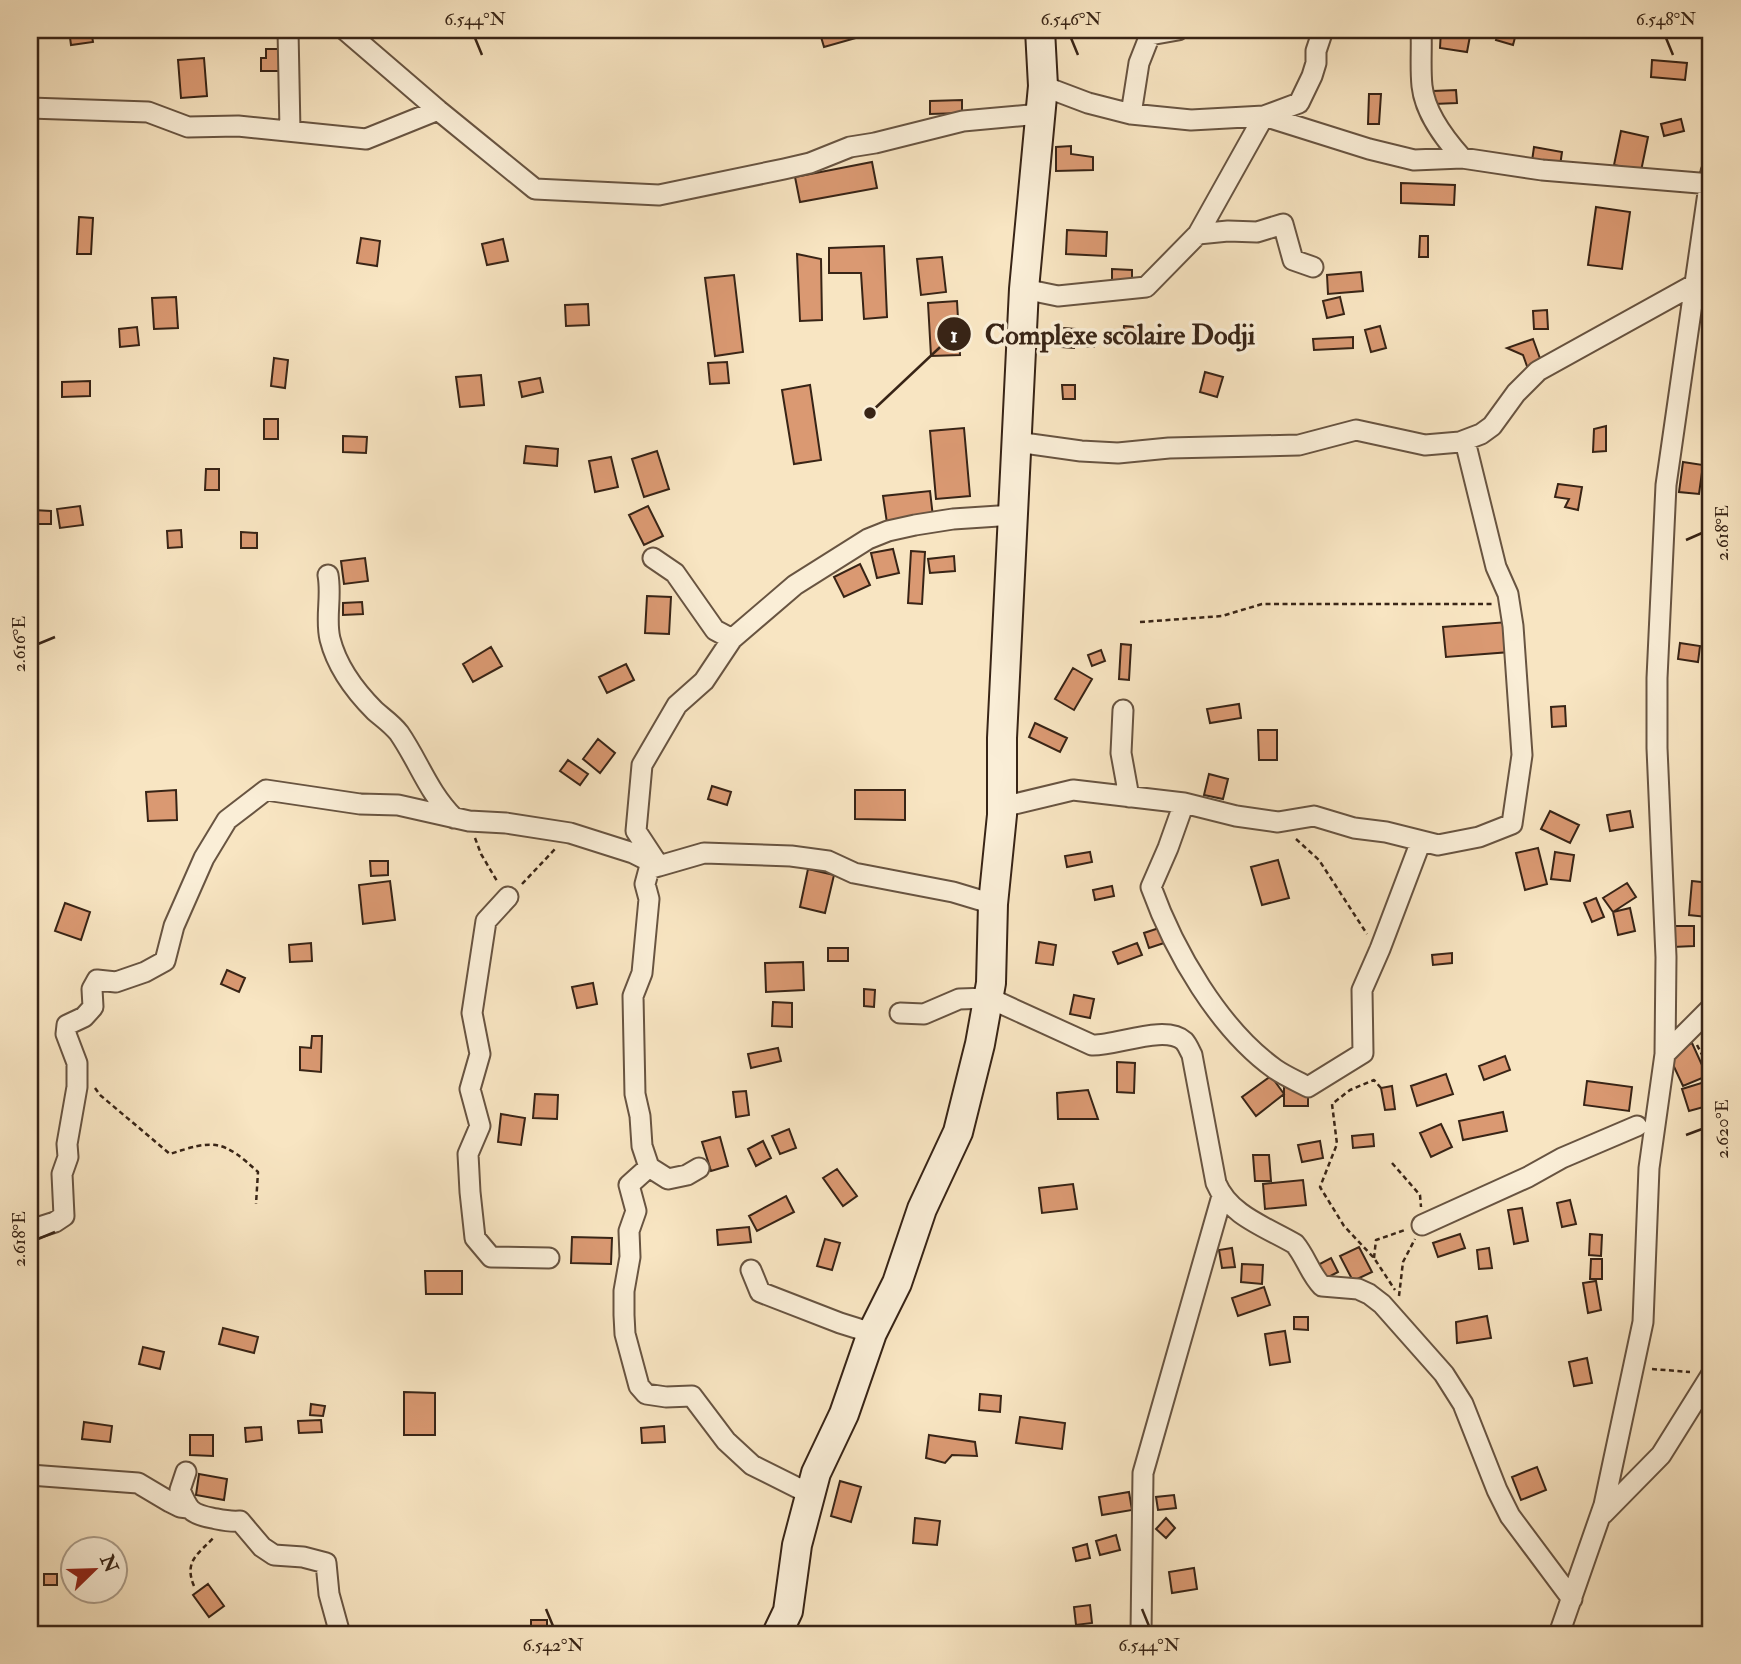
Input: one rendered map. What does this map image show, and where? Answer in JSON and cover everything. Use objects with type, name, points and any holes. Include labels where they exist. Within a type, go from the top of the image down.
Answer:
[{"type":"main road","points":[[777,1634],[788,1611],[797,1545],[816,1473],[844,1414],[872,1333],[897,1283],[922,1209],[958,1132],[989,998],[993,904],[1002,807],[1002,738],[1024,289],[1043,86],[1040,30]]},
{"type":"street","points":[[288,30],[290,131]]},
{"type":"street","points":[[345,30],[535,189],[659,195],[810,163],[850,147],[875,144],[963,121],[1040,114]]},
{"type":"street","points":[[1131,114],[1139,63],[1150,35],[1178,30]]},
{"type":"street","points":[[1421,30],[1425,99],[1439,130],[1462,158]]},
{"type":"street","points":[[1043,86],[1088,103],[1131,114],[1191,120],[1264,116],[1299,103],[1316,63],[1315,51],[1321,31]]},
{"type":"street","points":[[30,108],[148,112],[188,127],[238,126],[366,139],[438,110]]},
{"type":"street","points":[[1264,116],[1369,149],[1414,160],[1462,158],[1542,170],[1711,180],[1666,485],[1657,678],[1657,748],[1666,957],[1665,1054],[1649,1168],[1643,1322],[1600,1517],[1559,1634]]},
{"type":"street","points":[[1024,289],[1058,296],[1146,287],[1198,234],[1264,116]]},
{"type":"street","points":[[1198,234],[1257,232],[1283,224],[1293,260],[1313,267]]},
{"type":"street","points":[[1016,442],[1081,452],[1118,453],[1299,445],[1356,430],[1425,445],[1465,441],[1492,426],[1516,393],[1538,371],[1695,284]]},
{"type":"street","points":[[1002,807],[1073,790],[1184,803],[1236,816],[1278,822],[1314,816],[1354,828],[1386,832],[1438,845],[1479,837],[1513,824],[1522,755],[1508,594],[1496,568],[1465,441]]},
{"type":"street","points":[[659,866],[636,831],[642,765],[677,705],[704,681],[732,639],[795,585],[868,539],[888,531],[928,523],[1014,515]]},
{"type":"street","points":[[653,558],[676,573],[715,630],[732,639]]},
{"type":"street","points":[[328,575],[331,593],[328,622],[330,637],[344,672],[366,701],[398,732],[438,802],[462,819]]},
{"type":"street","points":[[1123,710],[1121,753],[1129,797]]},
{"type":"street","points":[[30,1230],[55,1222],[64,1216],[62,1174],[68,1157],[67,1144],[75,1103],[77,1063],[66,1034],[67,1026],[84,1017],[93,1007],[92,989],[97,980],[116,982],[145,972],[165,961],[174,926],[204,858],[227,820],[266,790],[360,804],[398,805],[462,819],[570,833],[633,853],[659,866]]},
{"type":"street","points":[[1184,803],[1151,887],[1165,926],[1228,1026],[1275,1068],[1308,1087],[1363,1053],[1362,990],[1421,841]]},
{"type":"street","points":[[699,1168],[687,1175],[668,1179],[649,1167],[642,1146],[635,1094],[633,996],[642,973],[649,900],[645,884],[649,869],[704,853],[791,856],[828,861],[854,873],[953,892],[993,904]]},
{"type":"street","points":[[508,897],[486,920],[472,1013],[480,1054],[470,1089],[480,1126],[468,1154],[475,1238],[491,1257],[549,1258]]},
{"type":"street","points":[[900,1013],[924,1014],[959,999],[989,998],[1092,1045],[1155,1034],[1171,1034],[1183,1040],[1192,1055],[1216,1183],[1222,1196],[1232,1208],[1295,1244],[1303,1253],[1314,1278],[1322,1286],[1358,1289],[1382,1304],[1444,1374],[1462,1404],[1510,1516],[1572,1599]]},
{"type":"street","points":[[1665,1054],[1711,1008]]},
{"type":"street","points":[[1422,1225],[1528,1177],[1562,1158],[1637,1126]]},
{"type":"street","points":[[649,1167],[629,1185],[636,1211],[629,1231],[630,1257],[624,1291],[625,1334],[639,1386],[646,1394],[666,1397],[692,1396],[726,1441],[752,1465],[810,1494]]},
{"type":"street","points":[[1141,1634],[1143,1473],[1222,1196]]},
{"type":"street","points":[[751,1270],[760,1292],[872,1333]]},
{"type":"street","points":[[1600,1517],[1661,1455],[1705,1374]]},
{"type":"street","points":[[186,1472],[180,1490],[188,1508],[200,1517],[226,1522],[240,1521],[262,1547],[274,1555],[303,1557],[326,1563],[329,1594],[340,1634]]},
{"type":"street","points":[[30,1475],[138,1483],[170,1503],[188,1508]]},
{"type":"path","points":[[1140,622],[1222,616],[1262,604],[1509,604]]},
{"type":"path","points":[[462,819],[508,897],[570,833]]},
{"type":"path","points":[[1278,822],[1319,860],[1359,925],[1380,949]]},
{"type":"path","points":[[1688,1030],[1711,1072]]},
{"type":"path","points":[[77,1063],[100,1096],[170,1154],[213,1143],[235,1150],[258,1172],[256,1204]]},
{"type":"path","points":[[1381,1088],[1374,1080],[1350,1090],[1332,1104],[1337,1144],[1320,1186],[1344,1226],[1374,1258],[1399,1296]]},
{"type":"path","points":[[1705,1196],[1711,1190]]},
{"type":"path","points":[[1374,1258],[1377,1240],[1422,1225]]},
{"type":"path","points":[[1633,1368],[1705,1374]]},
{"type":"path","points":[[194,1586],[188,1573],[192,1563],[226,1522]]},
{"type":"building","points":[[69,30],[91,30],[93,42],[71,45]]},
{"type":"building","points":[[819,30],[884,30],[824,47]]},
{"type":"building","points":[[1441,30],[1454,30],[1453,34],[1470,36],[1467,52],[1440,48]]},
{"type":"building","points":[[1499,30],[1517,30],[1513,45],[1496,40]]},
{"type":"building","points":[[266,49],[280,49],[280,71],[261,71],[261,58],[266,58]]},
{"type":"building","points":[[204,58],[207,96],[181,98],[178,60]]},
{"type":"building","points":[[1652,60],[1687,63],[1685,80],[1651,77]]},
{"type":"building","points":[[1456,90],[1457,103],[1434,104],[1433,91]]},
{"type":"building","points":[[1369,94],[1381,94],[1379,124],[1368,124]]},
{"type":"building","points":[[962,100],[962,113],[930,114],[930,101]]},
{"type":"building","points":[[1681,119],[1684,131],[1664,136],[1661,124]]},
{"type":"building","points":[[1621,131],[1648,137],[1641,171],[1614,165]]},
{"type":"building","points":[[1071,146],[1071,154],[1093,157],[1093,170],[1056,171],[1056,147]]},
{"type":"building","points":[[1534,147],[1562,152],[1560,166],[1532,161]]},
{"type":"building","points":[[872,162],[877,188],[800,202],[795,177]]},
{"type":"building","points":[[1401,183],[1455,185],[1454,205],[1401,203]]},
{"type":"building","points":[[1596,207],[1630,212],[1622,269],[1588,265]]},
{"type":"building","points":[[79,217],[93,218],[91,254],[77,254]]},
{"type":"building","points":[[1067,230],[1107,232],[1106,256],[1066,254]]},
{"type":"building","points":[[1420,236],[1428,236],[1428,257],[1419,257]]},
{"type":"building","points":[[361,238],[380,241],[377,266],[357,263]]},
{"type":"building","points":[[503,239],[508,261],[487,265],[482,244]]},
{"type":"building","points":[[884,246],[887,317],[864,319],[861,273],[829,273],[829,248]]},
{"type":"building","points":[[797,254],[821,259],[822,320],[800,321]]},
{"type":"building","points":[[942,257],[946,292],[921,295],[917,259]]},
{"type":"building","points":[[1112,269],[1132,270],[1132,283],[1112,282]]},
{"type":"building","points":[[1361,272],[1363,291],[1328,294],[1327,275]]},
{"type":"building","points":[[734,275],[743,352],[715,356],[705,278]]},
{"type":"building","points":[[176,297],[178,328],[154,329],[152,298]]},
{"type":"building","points":[[1340,297],[1344,314],[1327,318],[1323,301]]},
{"type":"building","points":[[957,301],[960,355],[931,356],[928,303]]},
{"type":"building","points":[[588,304],[589,325],[566,326],[565,305]]},
{"type":"building","points":[[1547,310],[1548,329],[1534,329],[1533,311]]},
{"type":"building","points":[[1124,326],[1136,327],[1136,340],[1123,340]]},
{"type":"building","points":[[1380,326],[1386,348],[1371,352],[1365,330]]},
{"type":"building","points":[[137,327],[139,345],[120,347],[119,329]]},
{"type":"building","points":[[1063,328],[1075,329],[1074,348],[1062,347]]},
{"type":"building","points":[[1081,334],[1095,334],[1094,347],[1080,346]]},
{"type":"building","points":[[1353,337],[1353,348],[1314,350],[1313,339]]},
{"type":"building","points":[[1533,339],[1542,364],[1528,369],[1523,355],[1507,348]]},
{"type":"building","points":[[274,358],[288,360],[285,388],[271,386]]},
{"type":"building","points":[[727,362],[729,383],[710,384],[708,363]]},
{"type":"building","points":[[1205,372],[1223,377],[1217,397],[1200,392]]},
{"type":"building","points":[[481,375],[484,405],[460,407],[456,377]]},
{"type":"building","points":[[540,378],[543,392],[522,397],[519,382]]},
{"type":"building","points":[[90,381],[90,396],[62,397],[62,382]]},
{"type":"building","points":[[810,385],[821,460],[794,464],[782,390]]},
{"type":"building","points":[[1062,385],[1075,385],[1075,399],[1063,399]]},
{"type":"building","points":[[264,419],[278,419],[278,439],[264,439]]},
{"type":"building","points":[[1606,426],[1606,451],[1593,452],[1594,429]]},
{"type":"building","points":[[964,428],[970,496],[936,499],[930,431]]},
{"type":"building","points":[[343,436],[367,437],[366,453],[343,452]]},
{"type":"building","points":[[526,446],[558,449],[557,466],[524,463]]},
{"type":"building","points":[[657,451],[669,489],[644,497],[632,459]]},
{"type":"building","points":[[611,457],[618,487],[595,492],[589,461]]},
{"type":"building","points":[[1683,462],[1703,465],[1699,494],[1679,492]]},
{"type":"building","points":[[206,469],[219,469],[219,490],[205,490]]},
{"type":"building","points":[[1558,484],[1582,487],[1578,510],[1565,507],[1569,499],[1555,497]]},
{"type":"building","points":[[930,491],[933,517],[887,523],[883,496]]},
{"type":"building","points":[[80,506],[83,525],[60,528],[57,509]]},
{"type":"building","points":[[648,506],[663,536],[644,545],[629,515]]},
{"type":"building","points":[[33,510],[51,511],[51,524],[32,524]]},
{"type":"building","points":[[181,530],[182,547],[168,548],[167,531]]},
{"type":"building","points":[[241,532],[257,533],[257,548],[241,548]]},
{"type":"building","points":[[893,549],[899,573],[877,578],[871,553]]},
{"type":"building","points":[[911,551],[925,552],[922,604],[908,603]]},
{"type":"building","points":[[954,556],[955,571],[930,573],[928,559]]},
{"type":"building","points":[[365,558],[368,581],[344,584],[341,561]]},
{"type":"building","points":[[860,564],[870,585],[844,597],[834,577]]},
{"type":"building","points":[[647,596],[671,597],[669,634],[645,633]]},
{"type":"building","points":[[362,602],[363,614],[343,615],[343,603]]},
{"type":"building","points":[[1508,622],[1510,652],[1446,657],[1443,627]]},
{"type":"building","points":[[1680,643],[1700,646],[1698,662],[1678,659]]},
{"type":"building","points":[[1121,644],[1131,645],[1129,680],[1119,679]]},
{"type":"building","points":[[491,647],[502,666],[473,682],[463,664]]},
{"type":"building","points":[[1101,650],[1105,661],[1092,666],[1088,655]]},
{"type":"building","points":[[626,664],[634,680],[607,693],[599,677]]},
{"type":"building","points":[[1073,668],[1092,679],[1074,710],[1055,699]]},
{"type":"building","points":[[1239,704],[1241,718],[1210,723],[1207,709]]},
{"type":"building","points":[[1565,706],[1566,726],[1552,727],[1551,707]]},
{"type":"building","points":[[1035,723],[1067,738],[1060,752],[1029,737]]},
{"type":"building","points":[[1258,730],[1277,730],[1277,760],[1259,760]]},
{"type":"building","points":[[598,739],[615,753],[600,773],[583,759]]},
{"type":"building","points":[[568,760],[588,774],[580,785],[560,771]]},
{"type":"building","points":[[1209,774],[1228,779],[1223,799],[1204,795]]},
{"type":"building","points":[[712,786],[731,792],[727,805],[708,799]]},
{"type":"building","points":[[176,790],[177,820],[148,821],[146,792]]},
{"type":"building","points":[[855,790],[905,790],[905,820],[855,819]]},
{"type":"building","points":[[1550,811],[1579,825],[1570,843],[1541,829]]},
{"type":"building","points":[[1630,811],[1633,827],[1610,831],[1607,815]]},
{"type":"building","points":[[1538,848],[1547,884],[1525,890],[1516,853]]},
{"type":"building","points":[[1090,852],[1092,862],[1067,867],[1065,856]]},
{"type":"building","points":[[1555,852],[1574,855],[1570,881],[1551,879]]},
{"type":"building","points":[[1278,860],[1289,898],[1262,905],[1251,867]]},
{"type":"building","points":[[370,861],[388,861],[388,875],[371,876]]},
{"type":"building","points":[[808,869],[834,875],[825,913],[800,907]]},
{"type":"building","points":[[390,881],[395,920],[363,924],[359,885]]},
{"type":"building","points":[[1692,881],[1710,883],[1707,917],[1689,915]]},
{"type":"building","points":[[1627,883],[1636,897],[1613,912],[1603,898]]},
{"type":"building","points":[[1112,886],[1114,896],[1095,900],[1093,890]]},
{"type":"building","points":[[1596,898],[1604,917],[1592,922],[1584,903]]},
{"type":"building","points":[[65,903],[90,912],[81,940],[55,931]]},
{"type":"building","points":[[1630,908],[1635,931],[1618,935],[1613,912]]},
{"type":"building","points":[[1165,926],[1170,941],[1149,948],[1144,933]]},
{"type":"building","points":[[1673,926],[1694,926],[1694,946],[1673,947]]},
{"type":"building","points":[[1039,942],[1056,945],[1053,965],[1036,963]]},
{"type":"building","points":[[311,943],[312,961],[290,962],[289,945]]},
{"type":"building","points":[[1137,943],[1142,955],[1118,964],[1113,952]]},
{"type":"building","points":[[828,948],[848,948],[848,961],[828,961]]},
{"type":"building","points":[[1452,953],[1452,963],[1433,965],[1432,955]]},
{"type":"building","points":[[803,962],[804,990],[766,992],[765,963]]},
{"type":"building","points":[[227,970],[245,978],[239,992],[221,984]]},
{"type":"building","points":[[593,983],[597,1004],[577,1008],[572,987]]},
{"type":"building","points":[[864,989],[875,990],[874,1007],[864,1006]]},
{"type":"building","points":[[1074,995],[1094,999],[1090,1018],[1070,1014]]},
{"type":"building","points":[[773,1002],[792,1003],[792,1027],[772,1026]]},
{"type":"building","points":[[312,1036],[322,1036],[321,1072],[300,1070],[300,1047],[311,1048]]},
{"type":"building","points":[[1692,1043],[1707,1076],[1683,1086],[1668,1054]]},
{"type":"building","points":[[778,1048],[781,1061],[751,1068],[748,1054]]},
{"type":"building","points":[[1505,1056],[1510,1070],[1484,1080],[1479,1066]]},
{"type":"building","points":[[1117,1062],[1135,1063],[1134,1093],[1117,1092]]},
{"type":"building","points":[[1446,1074],[1453,1094],[1417,1106],[1411,1086]]},
{"type":"building","points":[[1271,1076],[1284,1094],[1256,1116],[1242,1097]]},
{"type":"building","points":[[1711,1080],[1711,1105],[1689,1111],[1682,1089]]},
{"type":"building","points":[[1587,1081],[1632,1087],[1629,1111],[1584,1105]]},
{"type":"building","points":[[1392,1086],[1395,1109],[1385,1110],[1381,1088]]},
{"type":"building","points":[[1284,1087],[1308,1087],[1308,1106],[1284,1106]]},
{"type":"building","points":[[1088,1090],[1098,1119],[1058,1119],[1057,1093]]},
{"type":"building","points":[[746,1091],[749,1115],[736,1117],[733,1092]]},
{"type":"building","points":[[535,1094],[558,1095],[557,1119],[533,1118]]},
{"type":"building","points":[[1503,1112],[1507,1131],[1463,1140],[1459,1121]]},
{"type":"building","points":[[501,1114],[525,1118],[521,1145],[498,1142]]},
{"type":"building","points":[[1441,1124],[1452,1147],[1431,1157],[1420,1133]]},
{"type":"building","points":[[789,1129],[796,1148],[780,1154],[772,1136]]},
{"type":"building","points":[[1373,1134],[1374,1146],[1353,1148],[1352,1136]]},
{"type":"building","points":[[720,1137],[728,1166],[711,1171],[702,1142]]},
{"type":"building","points":[[763,1141],[771,1158],[756,1166],[748,1149]]},
{"type":"building","points":[[1320,1141],[1323,1158],[1302,1162],[1298,1145]]},
{"type":"building","points":[[1253,1155],[1269,1155],[1271,1181],[1255,1181]]},
{"type":"building","points":[[837,1169],[857,1196],[843,1206],[823,1178]]},
{"type":"building","points":[[1303,1180],[1306,1205],[1265,1209],[1263,1184]]},
{"type":"building","points":[[1073,1184],[1077,1209],[1042,1213],[1039,1188]]},
{"type":"building","points":[[786,1196],[794,1212],[757,1231],[749,1216]]},
{"type":"building","points":[[1570,1200],[1576,1224],[1562,1227],[1557,1203]]},
{"type":"building","points":[[1522,1208],[1528,1241],[1514,1244],[1508,1210]]},
{"type":"building","points":[[749,1227],[751,1242],[718,1245],[717,1230]]},
{"type":"building","points":[[1460,1234],[1465,1248],[1438,1257],[1433,1243]]},
{"type":"building","points":[[1590,1234],[1602,1235],[1601,1256],[1589,1255]]},
{"type":"building","points":[[572,1237],[612,1238],[611,1264],[571,1263]]},
{"type":"building","points":[[825,1239],[840,1243],[832,1270],[817,1266]]},
{"type":"building","points":[[1359,1247],[1372,1272],[1353,1281],[1340,1256]]},
{"type":"building","points":[[1232,1248],[1235,1267],[1222,1268],[1219,1250]]},
{"type":"building","points":[[1489,1248],[1492,1268],[1479,1269],[1477,1250]]},
{"type":"building","points":[[1331,1258],[1338,1272],[1321,1281],[1314,1267]]},
{"type":"building","points":[[1591,1259],[1602,1259],[1602,1279],[1590,1279]]},
{"type":"building","points":[[1242,1264],[1263,1265],[1262,1284],[1241,1282]]},
{"type":"building","points":[[425,1271],[462,1271],[462,1294],[426,1294]]},
{"type":"building","points":[[1596,1281],[1601,1310],[1588,1313],[1583,1283]]},
{"type":"building","points":[[1264,1287],[1270,1305],[1238,1316],[1232,1298]]},
{"type":"building","points":[[1487,1316],[1491,1338],[1457,1343],[1456,1322]]},
{"type":"building","points":[[1294,1317],[1308,1317],[1308,1330],[1294,1329]]},
{"type":"building","points":[[223,1328],[258,1337],[254,1353],[219,1344]]},
{"type":"building","points":[[1285,1331],[1290,1362],[1270,1365],[1265,1334]]},
{"type":"building","points":[[143,1347],[164,1352],[160,1369],[139,1364]]},
{"type":"building","points":[[1587,1358],[1592,1383],[1574,1386],[1569,1362]]},
{"type":"building","points":[[404,1392],[435,1393],[435,1435],[404,1435]]},
{"type":"building","points":[[980,1394],[1001,1396],[1000,1412],[979,1410]]},
{"type":"building","points":[[311,1404],[325,1406],[323,1416],[310,1415]]},
{"type":"building","points":[[1020,1417],[1065,1423],[1062,1449],[1016,1443]]},
{"type":"building","points":[[321,1420],[322,1432],[299,1433],[298,1421]]},
{"type":"building","points":[[84,1422],[112,1426],[110,1442],[82,1439]]},
{"type":"building","points":[[664,1426],[665,1442],[642,1443],[641,1428]]},
{"type":"building","points":[[261,1427],[262,1440],[246,1442],[245,1428]]},
{"type":"building","points":[[190,1435],[213,1435],[213,1456],[190,1455]]},
{"type":"building","points":[[929,1435],[975,1442],[977,1456],[952,1455],[945,1463],[926,1458]]},
{"type":"building","points":[[1537,1467],[1546,1490],[1521,1500],[1512,1477]]},
{"type":"building","points":[[199,1474],[227,1479],[224,1500],[196,1495]]},
{"type":"building","points":[[840,1481],[861,1487],[851,1522],[831,1516]]},
{"type":"building","points":[[1129,1492],[1132,1510],[1102,1515],[1099,1497]]},
{"type":"building","points":[[1174,1495],[1176,1508],[1158,1510],[1156,1497]]},
{"type":"building","points":[[915,1518],[940,1521],[937,1545],[913,1543]]},
{"type":"building","points":[[1166,1518],[1175,1528],[1166,1538],[1156,1529]]},
{"type":"building","points":[[1116,1535],[1120,1550],[1100,1555],[1096,1541]]},
{"type":"building","points":[[1087,1544],[1090,1558],[1076,1561],[1073,1548]]},
{"type":"building","points":[[1194,1568],[1197,1589],[1172,1593],[1169,1572]]},
{"type":"building","points":[[44,1574],[57,1574],[57,1585],[44,1585]]},
{"type":"building","points":[[208,1584],[224,1606],[209,1617],[193,1595]]},
{"type":"building","points":[[1090,1605],[1092,1623],[1076,1625],[1074,1607]]},
{"type":"building","points":[[531,1620],[547,1620],[547,1634],[531,1634]]},
{"type":"place","name":"Complexe scolaire Dodji","points":[[870,413]]}]
